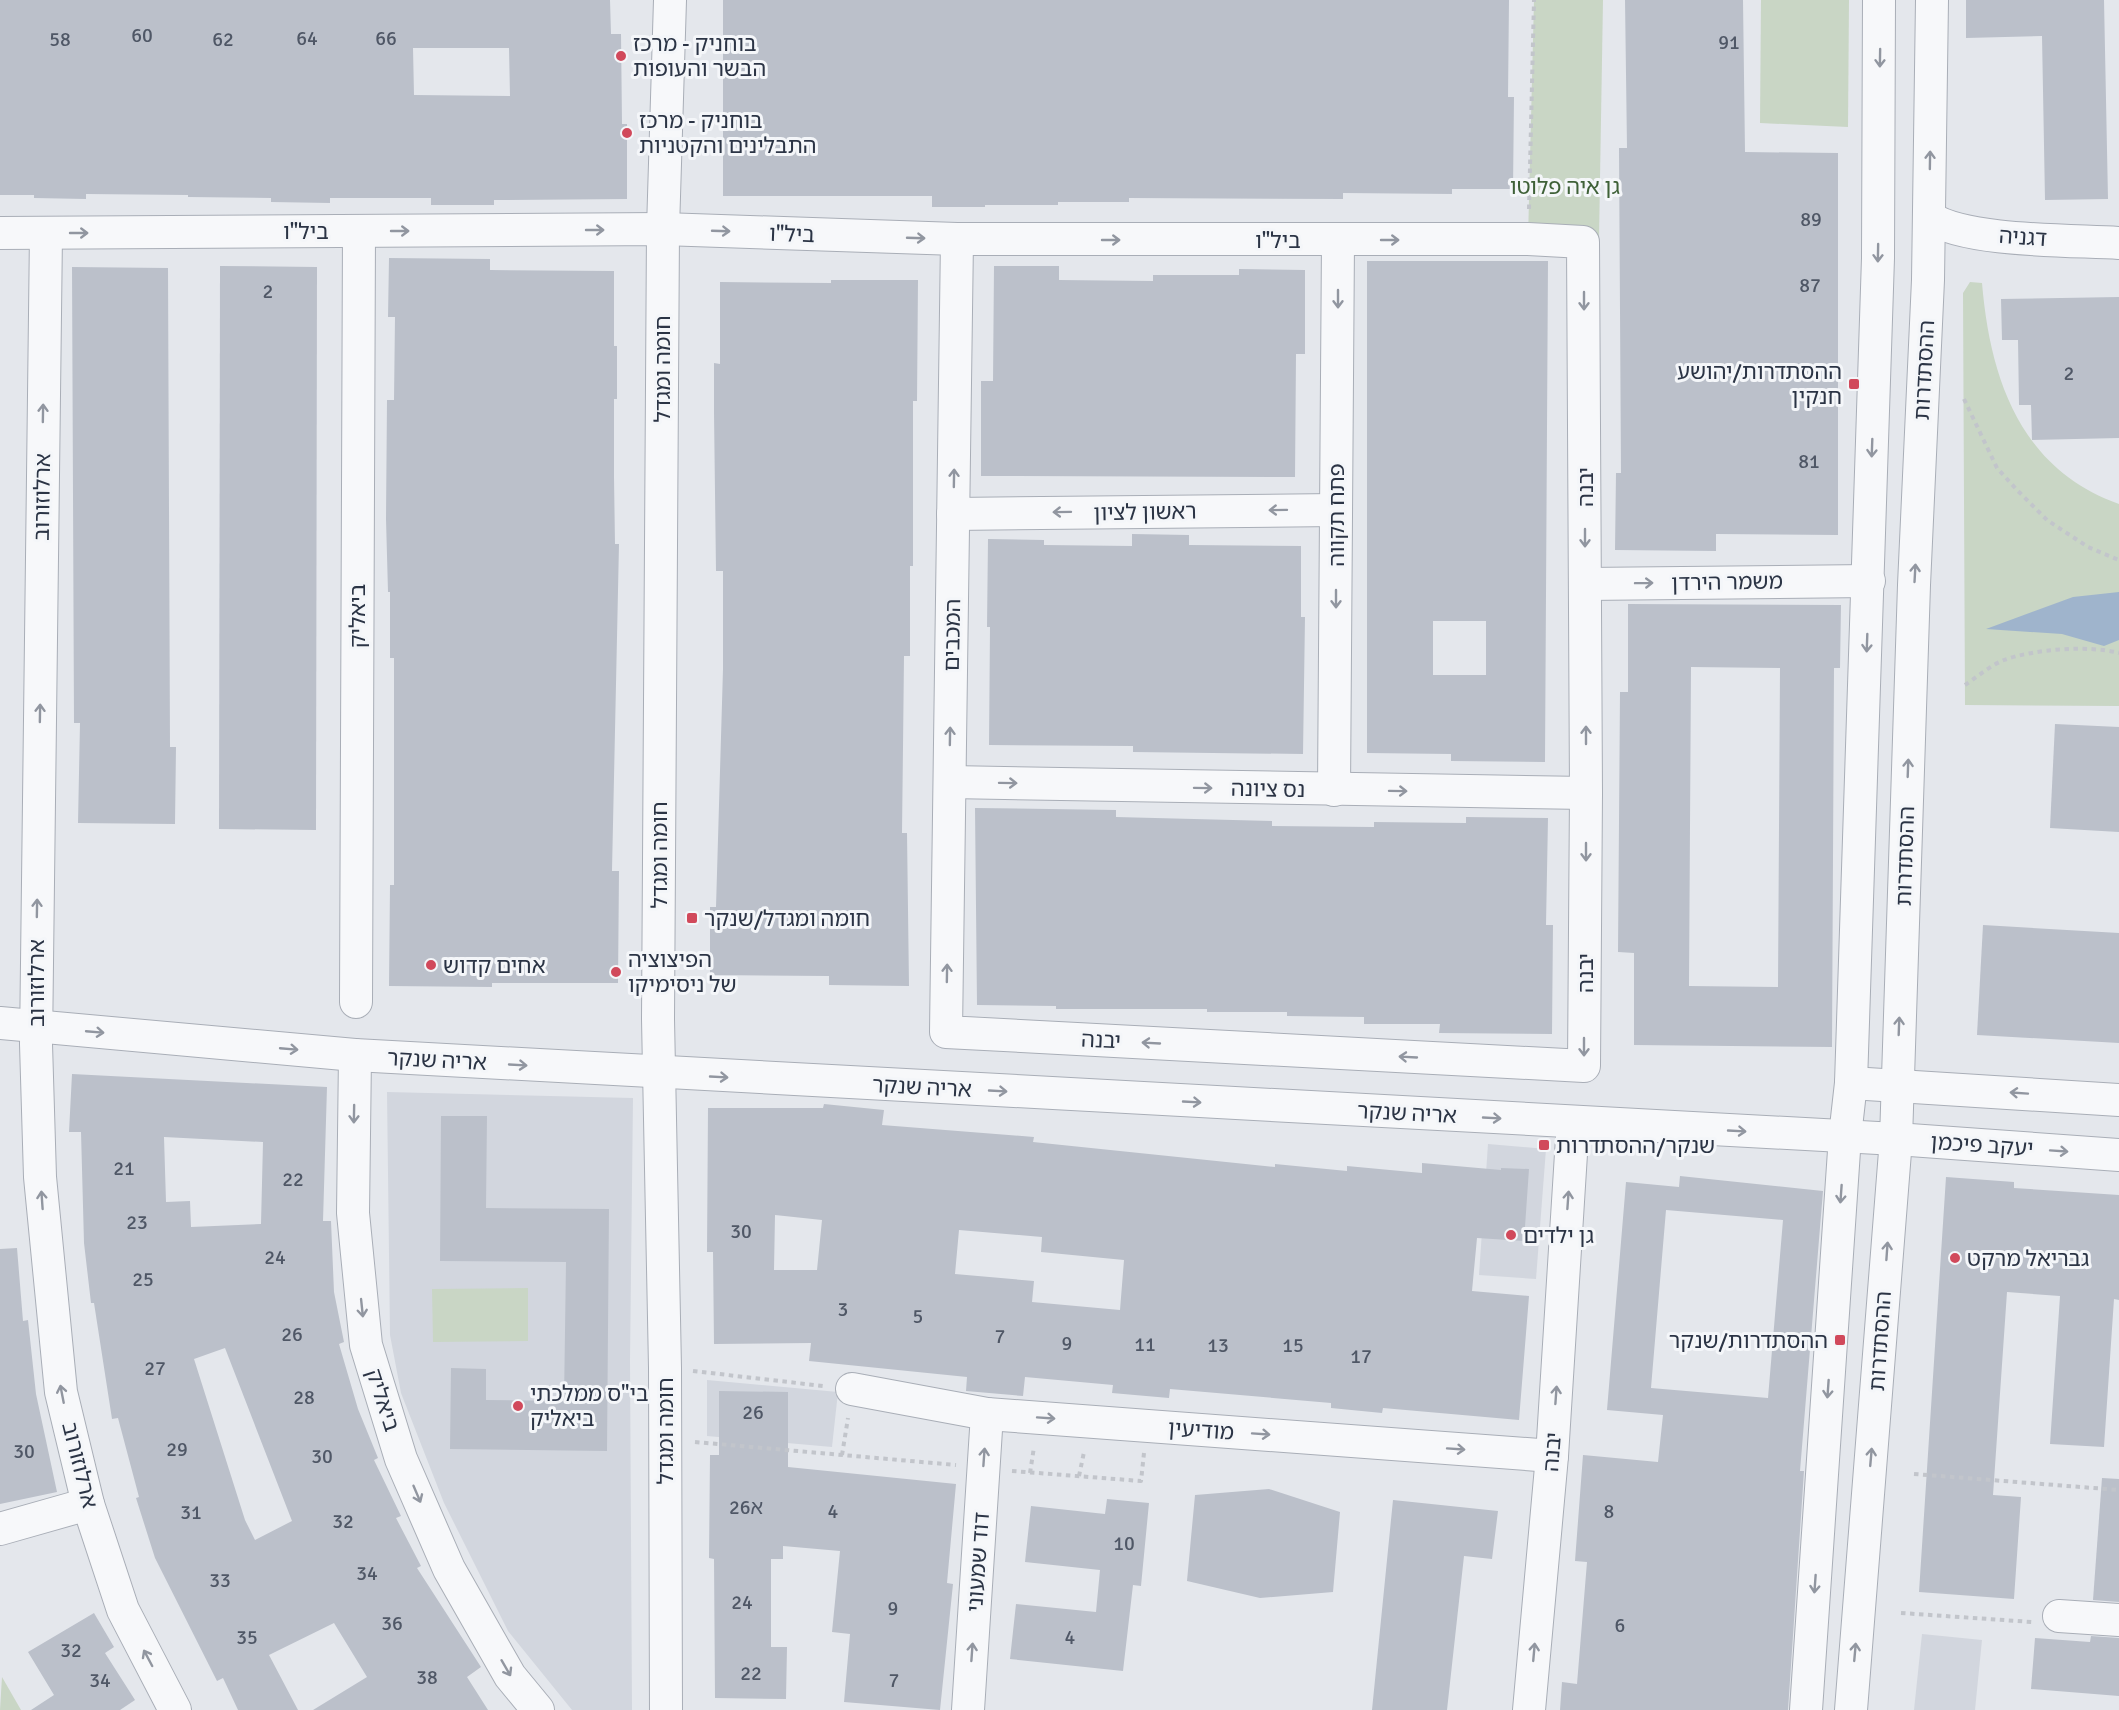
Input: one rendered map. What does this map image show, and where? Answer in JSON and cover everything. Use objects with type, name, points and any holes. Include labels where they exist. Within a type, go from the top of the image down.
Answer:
[{"type":"street","name":"חומה ומגדל","points":[[666,1710],[665,1368],[661,1074],[658,1019],[663,230],[670,0]]},
{"type":"street","name":"ההסתדרות","points":[[1851,1710],[1896,1139],[1914,585],[1928,280],[1932,0]]},
{"type":"street","name":"ההסתדרות","points":[[1806,1710],[1845,1136],[1851,1083],[1878,258],[1876,8]]},
{"type":"street","name":"דגניה","points":[[1929,218],[1940,225],[1975,233],[2119,243]]},
{"type":"street","name":"ביל\"ו","points":[[0,233],[663,230],[957,239],[1338,241],[1528,239],[1583,242]]},
{"type":"street","name":"ביאליק","points":[[356,1002],[359,231]]},
{"type":"street","name":"ארלוזורוב","points":[[46,233],[36,1110],[48,1285],[61,1392],[88,1504],[123,1610],[175,1710]]},
{"type":"street","points":[[1928,280],[1953,247],[1975,233]]},
{"type":"street","name":"המכבים","points":[[946,1032],[957,239]]},
{"type":"street","name":"פתח תקווה","points":[[1334,790],[1338,241]]},
{"type":"street","name":"יבנה","points":[[946,1032],[1584,1066],[1586,793],[1583,242]]},
{"type":"street","name":"ראשון לציון","points":[[953,513],[1336,510]]},
{"type":"street","name":"משמר הירדן","points":[[1585,584],[1869,581]]},
{"type":"street","name":"נס ציונה","points":[[950,782],[1586,793]]},
{"type":"street","name":"אריה שנקר","points":[[0,1023],[355,1055],[661,1074],[1845,1136]]},
{"type":"street","name":"ביאליק","points":[[355,1055],[353,1213],[366,1345],[401,1459],[449,1569],[510,1676],[537,1710]]},
{"type":"street","points":[[1851,1083],[1897,1084],[2119,1100]]},
{"type":"street","name":"יבנה","points":[[1529,1710],[1552,1456],[1573,1122]]},
{"type":"street","name":"יעקב פיכמן","points":[[1845,1136],[2119,1155]]},
{"type":"street","name":"מודיעין","points":[[852,1389],[987,1414],[1552,1456]]},
{"type":"street","name":"דוד שמעוני","points":[[968,1710],[987,1414]]},
{"type":"street","points":[[0,1529],[88,1504]]},
{"type":"street","points":[[2049,1619],[2119,1620]]},
{"type":"path","points":[[1528,239],[1534,0]]},
{"type":"path","points":[[1964,399],[1997,468],[2017,490],[2048,520],[2088,547],[2119,560]]},
{"type":"path","points":[[1965,685],[2004,660],[2046,652],[2101,648],[2119,653]]},
{"type":"path","points":[[665,1368],[852,1389],[842,1455]]},
{"type":"path","points":[[665,1439],[1142,1480],[1147,1426]]},
{"type":"path","points":[[1914,1474],[2119,1490]]},
{"type":"path","points":[[1901,1613],[2049,1619]]},
{"type":"shaded area","name":"בי\"ס ממלכתי ביאליק","points":[[387,1092],[633,1098],[630,1361],[632,1710],[572,1710],[508,1631],[444,1503],[401,1393],[390,1335]]},
{"type":"shaded area","name":"גן ילדים","points":[[1488,1144],[1546,1149],[1536,1279],[1479,1275]]},
{"type":"shaded area","points":[[707,1380],[838,1392],[832,1447],[707,1436]]},
{"type":"shaded area","points":[[1922,1634],[1982,1640],[1975,1710],[1914,1710]]},
{"type":"green space","name":"גן איה פלוטו","points":[[1534,0],[1603,0],[1599,239],[1528,239]]},
{"type":"green space","points":[[1761,0],[1849,0],[1848,127],[1760,123]]},
{"type":"green space","points":[[1970,282],[1982,283],[1993,353],[2003,385],[2016,416],[2034,444],[2057,468],[2085,488],[2119,504],[2119,706],[1965,705],[1963,293]]},
{"type":"green space","points":[[528,1288],[528,1341],[433,1342],[432,1289]]},
{"type":"green space","points":[[2,1677],[21,1710],[0,1710]]},
{"type":"water","points":[[2119,592],[2119,640],[2104,646],[2062,634],[1986,629],[2073,597]]},
{"type":"building","points":[[0,0],[610,0],[611,34],[621,34],[622,124],[627,124],[627,199],[494,200],[494,205],[431,205],[431,198],[330,198],[330,203],[271,202],[271,198],[188,197],[188,195],[86,194],[86,199],[0,195]],"holes":[[[413,48],[509,48],[510,96],[414,95]]]},
{"type":"building","points":[[723,0],[1509,0],[1508,97],[1514,97],[1513,189],[1452,189],[1452,194],[1343,193],[1343,199],[1129,198],[1129,202],[1058,202],[1058,205],[985,205],[985,207],[932,207],[932,196],[723,196]]},
{"type":"building","points":[[1625,0],[1743,0],[1745,152],[1838,153],[1838,535],[1716,534],[1716,551],[1615,550],[1616,473],[1621,473],[1619,148],[1627,148]]},
{"type":"building","points":[[1966,0],[2104,0],[2108,199],[2045,200],[2042,36],[1966,38]]},
{"type":"building","points":[[389,258],[490,259],[490,270],[614,271],[614,346],[617,346],[617,399],[614,399],[615,544],[619,544],[612,871],[619,871],[618,983],[492,983],[492,987],[389,986],[390,885],[394,885],[394,658],[390,658],[390,592],[388,592],[386,519],[387,400],[394,400],[395,317],[388,317]]},
{"type":"building","points":[[1367,261],[1548,261],[1545,762],[1451,761],[1451,754],[1367,753]],"holes":[[[1433,621],[1486,621],[1486,675],[1433,675]]]},
{"type":"building","points":[[220,266],[317,267],[316,830],[219,829]]},
{"type":"building","points":[[994,266],[1059,266],[1059,280],[1153,281],[1153,275],[1239,275],[1239,269],[1305,270],[1305,354],[1296,354],[1295,477],[981,476],[981,381],[993,381]]},
{"type":"building","points":[[72,267],[168,268],[170,747],[176,747],[175,824],[78,823],[80,723],[74,723]]},
{"type":"building","points":[[831,280],[918,280],[917,401],[913,401],[913,566],[910,566],[910,656],[904,656],[902,833],[907,833],[909,986],[829,985],[829,976],[710,975],[710,907],[716,907],[723,669],[723,571],[716,571],[714,413],[714,363],[720,364],[720,282],[831,283]]},
{"type":"building","points":[[2119,297],[2119,438],[2032,440],[2031,405],[2019,405],[2018,340],[2002,340],[2001,299]]},
{"type":"building","points":[[1132,534],[1189,535],[1189,545],[1301,546],[1301,617],[1305,617],[1303,754],[1133,752],[1133,746],[989,745],[988,539],[1044,540],[1044,545],[1132,546]]},
{"type":"building","points":[[1628,604],[1841,605],[1840,668],[1834,668],[1832,1047],[1634,1045],[1634,953],[1618,952],[1620,692],[1628,692]],"holes":[[[1691,667],[1780,668],[1778,987],[1689,986]]]},
{"type":"building","points":[[2055,724],[2119,727],[2119,832],[2050,828]]},
{"type":"building","points":[[975,808],[1116,810],[1116,817],[1272,821],[1272,826],[1374,827],[1374,822],[1466,823],[1466,817],[1548,818],[1546,925],[1553,925],[1552,1034],[1439,1033],[1440,1024],[1364,1024],[1364,1017],[1287,1016],[1287,1012],[1207,1012],[1207,1009],[1056,1009],[1056,1006],[977,1005]]},
{"type":"building","points":[[1983,925],[2119,933],[2119,1043],[1977,1035]]},
{"type":"building","points":[[72,1074],[327,1087],[323,1221],[331,1221],[334,1292],[344,1342],[339,1344],[358,1409],[378,1458],[374,1460],[401,1516],[396,1518],[421,1566],[417,1568],[481,1667],[467,1677],[488,1710],[313,1710],[367,1677],[334,1623],[269,1655],[298,1710],[238,1710],[223,1678],[217,1681],[155,1558],[136,1498],[139,1497],[118,1418],[112,1419],[94,1303],[91,1303],[84,1243],[81,1132],[69,1132]],"holes":[[[164,1137],[263,1142],[261,1224],[191,1227],[190,1201],[166,1202]],[[225,1348],[292,1521],[255,1540],[245,1520],[194,1359]]]},
{"type":"building","points":[[824,1104],[884,1110],[882,1125],[1034,1137],[1033,1142],[1275,1167],[1275,1164],[1347,1171],[1347,1166],[1422,1173],[1422,1163],[1501,1170],[1501,1168],[1529,1169],[1524,1241],[1477,1238],[1472,1291],[1529,1296],[1519,1420],[1383,1408],[1382,1413],[1331,1408],[1331,1403],[1170,1389],[1169,1398],[1112,1393],[1113,1385],[1025,1377],[1023,1396],[966,1391],[967,1377],[809,1361],[811,1343],[714,1344],[713,1252],[707,1252],[708,1108],[823,1108]],"holes":[[[775,1215],[822,1220],[817,1270],[774,1270]],[[959,1230],[1042,1237],[1041,1252],[1124,1260],[1120,1310],[1032,1302],[1034,1281],[955,1274]]]},
{"type":"building","name":"בי\"ס ממלכתי ביאליק","points":[[441,1116],[487,1116],[486,1208],[609,1209],[607,1451],[450,1449],[451,1368],[486,1369],[486,1400],[564,1401],[566,1262],[440,1261]]},
{"type":"building","points":[[1680,1176],[1823,1191],[1800,1471],[1804,1471],[1788,1710],[1560,1710],[1562,1682],[1577,1684],[1587,1562],[1575,1561],[1583,1455],[1658,1462],[1663,1415],[1607,1410],[1626,1182],[1679,1187]],"holes":[[[1666,1210],[1783,1220],[1768,1398],[1651,1388]]]},
{"type":"building","points":[[1946,1177],[2014,1182],[2014,1188],[2119,1195],[2119,1300],[2114,1299],[2104,1447],[2050,1444],[2060,1296],[2007,1292],[1993,1495],[2021,1497],[2014,1599],[1919,1592]]},
{"type":"building","points":[[17,1248],[23,1321],[28,1320],[36,1394],[57,1492],[0,1504],[0,1249]]},
{"type":"building","points":[[719,1391],[788,1392],[788,1467],[956,1484],[947,1583],[953,1584],[940,1710],[844,1702],[850,1634],[832,1632],[840,1551],[783,1546],[783,1559],[771,1559],[771,1647],[787,1647],[786,1699],[715,1698],[714,1559],[709,1558],[710,1455],[719,1455]]},
{"type":"building","points":[[2102,1478],[2119,1479],[2119,1602],[2093,1600]]},
{"type":"building","points":[[1269,1489],[1340,1512],[1333,1592],[1260,1598],[1187,1581],[1195,1495]]},
{"type":"building","points":[[1107,1499],[1149,1503],[1141,1586],[1133,1585],[1123,1671],[1010,1659],[1016,1604],[1096,1612],[1100,1570],[1025,1562],[1031,1506],[1105,1514]]},
{"type":"building","points":[[1393,1500],[1498,1511],[1492,1559],[1464,1556],[1447,1710],[1372,1710]]},
{"type":"building","points":[[94,1613],[114,1647],[105,1653],[135,1700],[120,1710],[31,1710],[54,1695],[28,1652]]},
{"type":"building","points":[[2091,1636],[2119,1638],[2119,1696],[2031,1689],[2035,1638],[2090,1642]]},
{"type":"place","name":"בוחניק - מרכז הבשר והעופות","points":[[621,56]]},
{"type":"place","name":"בוחניק - מרכז התבלינים והקטניות","points":[[627,133]]},
{"type":"place","name":"ההסתדרות/יהושע חנקין","points":[[1854,384]]},
{"type":"place","name":"חומה ומגדל/שנקר","points":[[692,918]]},
{"type":"place","name":"אחים קדוש","points":[[431,965]]},
{"type":"place","name":"הפיצוציה של ניסימיקו","points":[[616,972]]},
{"type":"place","name":"שנקר/ההסתדרות","points":[[1544,1145]]},
{"type":"place","name":"גן ילדים","points":[[1511,1235]]},
{"type":"place","name":"גבריאל מרקט","points":[[1955,1258]]},
{"type":"place","name":"ההסתדרות/שנקר","points":[[1840,1340]]},
{"type":"place","name":"בי\"ס ממלכתי ביאליק","points":[[518,1406]]}]
